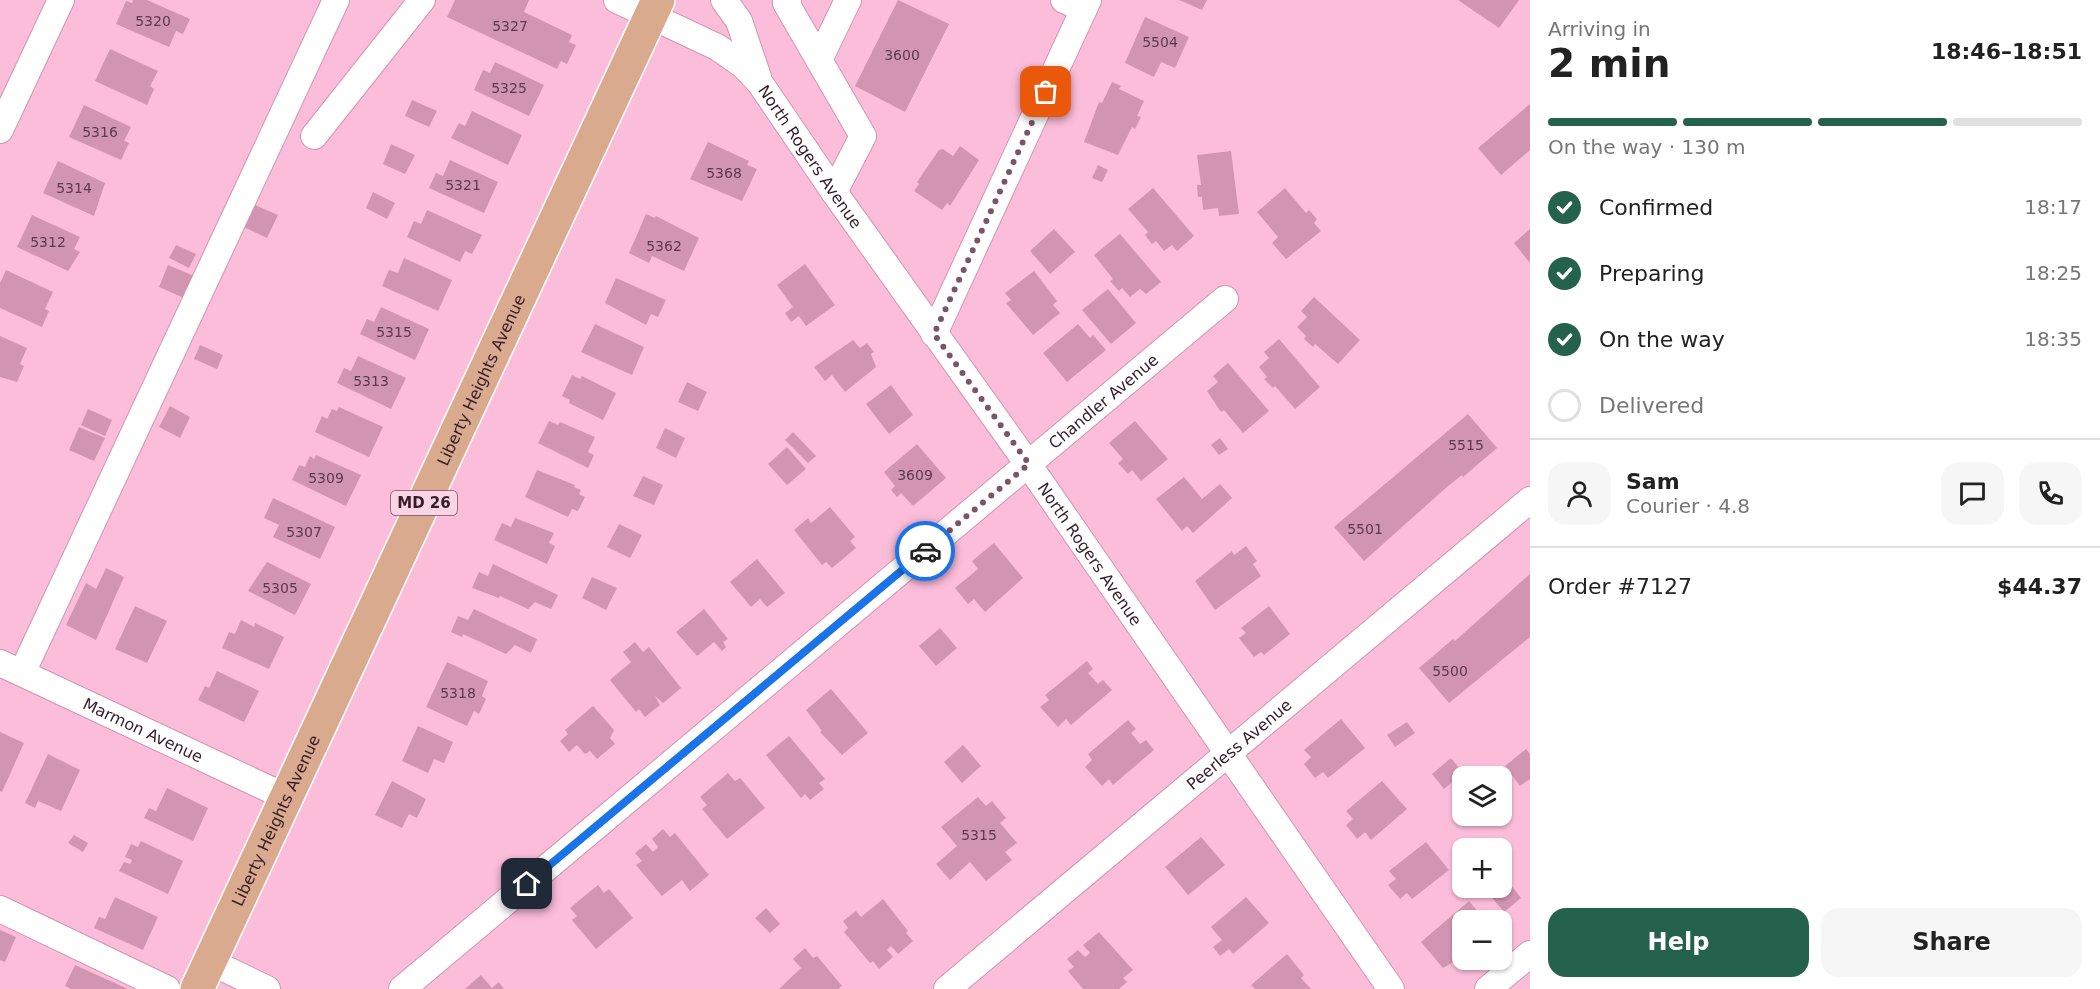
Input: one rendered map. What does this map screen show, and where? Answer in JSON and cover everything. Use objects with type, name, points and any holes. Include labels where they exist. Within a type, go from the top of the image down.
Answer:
[{"type":"main road","name":"Liberty Heights Avenue","points":[[203,975],[654,8]]},
{"type":"street","points":[[0,129],[61,0]]},
{"type":"street","points":[[6,668],[336,0]]},
{"type":"street","points":[[314,136],[423,0]]},
{"type":"street","name":"North Rogers Avenue","points":[[616,0],[654,8],[731,55],[760,83],[934,334],[1029,464],[1226,754],[1391,989]]},
{"type":"street","points":[[724,0],[739,21],[760,83]]},
{"type":"street","points":[[788,0],[786,3],[863,136],[834,192]]},
{"type":"street","points":[[819,60],[848,0]]},
{"type":"street","points":[[934,334],[1079,3]]},
{"type":"street","name":"Chandler Avenue","points":[[402,989],[1225,299]]},
{"type":"street","name":"Peerless Avenue","points":[[947,989],[1530,500]]},
{"type":"street","name":"Marmon Avenue","points":[[6,668],[286,797]]},
{"type":"street","points":[[0,909],[167,989]]},
{"type":"street","points":[[1488,989],[1530,954]]},
{"type":"street","points":[[203,975],[267,989]]},
{"type":"building","points":[[133,0],[147,0],[190,19],[183,34],[176,31],[169,47],[116,24],[126,1],[132,3]]},
{"type":"building","points":[[455,0],[529,0],[524,12],[572,35],[569,42],[576,45],[567,64],[561,61],[557,69],[447,17]]},
{"type":"building","points":[[898,0],[949,24],[905,112],[855,86]]},
{"type":"building","points":[[1179,0],[1207,0],[1202,10]]},
{"type":"building","points":[[1458,0],[1519,0],[1499,28]]},
{"type":"building","points":[[1145,17],[1189,37],[1175,68],[1161,62],[1154,77],[1125,63]]},
{"type":"building","points":[[110,49],[158,71],[150,86],[154,89],[147,105],[95,81]]},
{"type":"building","points":[[495,62],[544,85],[529,116],[474,90],[483,70],[490,73]]},
{"type":"building","points":[[1112,82],[1121,86],[1119,89],[1144,101],[1137,116],[1141,117],[1135,129],[1132,127],[1118,155],[1084,142],[1099,102],[1102,103]]},
{"type":"building","points":[[412,100],[437,111],[429,127],[405,116]]},
{"type":"building","points":[[1530,104],[1530,150],[1501,175],[1478,148]]},
{"type":"building","points":[[84,105],[131,127],[124,141],[129,143],[121,160],[69,137]]},
{"type":"building","points":[[472,111],[522,135],[508,165],[451,138],[459,123],[465,126]]},
{"type":"building","points":[[708,142],[749,161],[747,165],[757,169],[742,201],[690,179]]},
{"type":"building","points":[[391,144],[415,155],[405,174],[383,164]]},
{"type":"building","points":[[960,146],[979,160],[950,206],[947,203],[942,210],[914,191],[919,184],[917,182],[939,150],[943,149],[953,156]]},
{"type":"building","points":[[1231,151],[1239,214],[1219,216],[1218,208],[1203,210],[1202,197],[1198,197],[1197,185],[1201,185],[1197,155]]},
{"type":"building","points":[[450,160],[498,182],[484,213],[429,188],[436,173],[443,176]]},
{"type":"building","points":[[58,161],[105,183],[94,216],[43,193]]},
{"type":"building","points":[[1098,165],[1108,170],[1102,182],[1092,178]]},
{"type":"building","points":[[1153,188],[1194,236],[1177,251],[1172,245],[1164,251],[1156,241],[1152,244],[1145,235],[1148,232],[1128,209]]},
{"type":"building","points":[[1285,188],[1306,213],[1309,210],[1317,219],[1314,223],[1321,231],[1286,259],[1272,243],[1278,237],[1257,212]]},
{"type":"building","points":[[373,192],[395,203],[387,219],[366,208]]},
{"type":"building","points":[[255,205],[278,215],[267,238],[244,227]]},
{"type":"building","points":[[427,210],[482,235],[472,254],[465,251],[460,262],[407,237],[414,221],[421,224]]},
{"type":"building","points":[[646,214],[655,218],[656,216],[699,238],[684,271],[652,256],[649,263],[629,253]]},
{"type":"building","points":[[32,215],[80,237],[74,249],[80,252],[68,271],[17,247]]},
{"type":"building","points":[[1054,229],[1075,252],[1050,274],[1030,251]]},
{"type":"building","points":[[1530,229],[1530,263],[1514,243]]},
{"type":"building","points":[[1120,234],[1161,282],[1146,294],[1140,289],[1130,297],[1122,288],[1119,291],[1110,281],[1113,279],[1094,255]]},
{"type":"building","points":[[176,245],[196,254],[189,268],[169,258]]},
{"type":"building","points":[[404,258],[452,280],[438,311],[382,286],[389,270],[398,273]]},
{"type":"building","points":[[805,264],[835,305],[806,326],[799,316],[791,322],[785,313],[793,307],[777,285]]},
{"type":"building","points":[[168,265],[194,276],[184,298],[159,287]]},
{"type":"building","points":[[6,270],[53,292],[45,309],[49,311],[42,327],[0,308],[0,283]]},
{"type":"building","points":[[1034,271],[1057,301],[1053,305],[1060,313],[1033,335],[1006,303],[1011,300],[1005,293]]},
{"type":"building","points":[[616,278],[666,300],[658,317],[651,314],[646,325],[605,303]]},
{"type":"building","points":[[1108,289],[1136,323],[1111,344],[1082,310]]},
{"type":"building","points":[[1314,297],[1360,340],[1338,364],[1315,344],[1313,347],[1304,339],[1306,336],[1297,327],[1307,317],[1301,311]]},
{"type":"building","points":[[381,307],[429,329],[415,360],[360,334],[367,319],[374,322]]},
{"type":"building","points":[[595,324],[644,347],[632,375],[581,352]]},
{"type":"building","points":[[1078,324],[1090,338],[1093,335],[1106,350],[1067,382],[1043,353]]},
{"type":"building","points":[[0,336],[27,348],[20,364],[24,366],[17,382],[0,377]]},
{"type":"building","points":[[1279,339],[1320,387],[1295,409],[1275,386],[1273,388],[1264,379],[1267,377],[1259,367],[1269,358],[1264,352]]},
{"type":"building","points":[[853,340],[860,348],[867,343],[874,352],[871,354],[876,367],[845,392],[832,375],[825,381],[814,367]]},
{"type":"building","points":[[200,345],[223,355],[217,369],[194,359]]},
{"type":"building","points":[[358,356],[406,378],[391,409],[337,383],[344,368],[351,371]]},
{"type":"building","points":[[1228,363],[1269,411],[1243,433],[1224,410],[1221,412],[1207,391],[1218,382],[1213,376]]},
{"type":"building","points":[[572,375],[580,379],[582,376],[616,393],[603,420],[569,403],[570,400],[562,396]]},
{"type":"building","points":[[687,382],[707,392],[698,411],[678,402]]},
{"type":"building","points":[[891,385],[913,415],[889,434],[866,404]]},
{"type":"building","points":[[170,406],[190,417],[180,438],[159,427]]},
{"type":"building","points":[[339,407],[383,427],[369,457],[315,432],[322,416],[327,419],[332,409],[337,411]]},
{"type":"building","points":[[88,409],[112,420],[105,436],[81,425]]},
{"type":"building","points":[[1468,414],[1497,448],[1463,477],[1462,475],[1448,486],[1364,561],[1334,527]]},
{"type":"building","points":[[549,421],[558,425],[560,422],[595,437],[588,452],[594,455],[588,468],[538,443]]},
{"type":"building","points":[[1135,421],[1168,459],[1141,481],[1132,470],[1128,474],[1118,463],[1123,459],[1109,443]]},
{"type":"building","points":[[79,427],[105,438],[94,461],[69,450]]},
{"type":"building","points":[[665,428],[685,438],[676,458],[656,448]]},
{"type":"building","points":[[793,432],[816,456],[808,463],[785,440]]},
{"type":"building","points":[[1220,438],[1228,449],[1219,455],[1211,445]]},
{"type":"building","points":[[917,444],[946,478],[913,506],[901,493],[897,497],[891,490],[895,486],[884,472]]},
{"type":"building","points":[[787,447],[806,469],[787,485],[768,464]]},
{"type":"building","points":[[316,455],[361,475],[346,506],[292,480],[299,465],[305,467],[310,456],[314,459]]},
{"type":"building","points":[[537,470],[575,485],[574,487],[581,490],[579,494],[585,497],[578,511],[572,509],[568,517],[525,497]]},
{"type":"building","points":[[643,476],[663,485],[654,505],[633,496]]},
{"type":"building","points":[[1184,477],[1202,499],[1220,484],[1232,498],[1193,533],[1187,526],[1182,531],[1156,499]]},
{"type":"building","points":[[273,498],[335,527],[320,559],[273,537],[279,525],[264,518]]},
{"type":"building","points":[[830,507],[855,537],[850,541],[856,548],[832,568],[826,562],[822,565],[794,530],[808,518],[811,523]]},
{"type":"building","points":[[515,518],[554,533],[549,543],[555,546],[547,564],[494,540],[502,523],[511,527]]},
{"type":"building","points":[[619,524],[642,535],[630,558],[607,547]]},
{"type":"building","points":[[994,543],[1023,578],[985,612],[974,599],[968,604],[955,588],[978,569],[972,561]]},
{"type":"building","points":[[1246,546],[1257,561],[1253,564],[1261,576],[1215,610],[1195,581],[1232,551],[1234,555]]},
{"type":"building","points":[[757,559],[785,593],[767,607],[760,599],[751,607],[730,582]]},
{"type":"building","points":[[267,562],[311,584],[295,615],[248,591]]},
{"type":"building","points":[[493,564],[558,595],[551,609],[535,602],[528,609],[500,596],[499,598],[472,588],[479,572],[488,576]]},
{"type":"building","points":[[106,568],[124,577],[96,640],[66,625],[86,583],[96,589]]},
{"type":"building","points":[[1530,574],[1530,637],[1449,703],[1419,668],[1453,639],[1455,641]]},
{"type":"building","points":[[592,577],[617,588],[606,610],[582,598]]},
{"type":"building","points":[[135,606],[167,621],[147,663],[115,649]]},
{"type":"building","points":[[1269,606],[1290,634],[1264,655],[1261,652],[1254,657],[1239,638],[1246,633],[1241,628]]},
{"type":"building","points":[[474,609],[537,639],[531,653],[515,645],[506,654],[463,634],[462,637],[451,632],[458,616],[468,620]]},
{"type":"building","points":[[704,609],[728,639],[723,642],[726,647],[722,651],[714,642],[697,656],[676,632]]},
{"type":"building","points":[[241,620],[254,627],[255,623],[284,637],[269,669],[222,648],[229,632],[235,634]]},
{"type":"building","points":[[940,628],[957,648],[936,666],[919,646]]},
{"type":"building","points":[[635,642],[643,652],[649,647],[681,688],[663,703],[655,696],[660,705],[645,717],[639,709],[636,712],[610,680],[631,662],[623,652]]},
{"type":"building","points":[[1087,661],[1093,669],[1088,673],[1098,684],[1103,680],[1112,690],[1071,725],[1066,719],[1058,727],[1040,707],[1049,700],[1045,695]]},
{"type":"building","points":[[447,662],[488,681],[482,696],[486,699],[479,714],[474,711],[467,726],[426,707]]},
{"type":"building","points":[[217,671],[259,691],[244,722],[198,700],[205,686],[209,688]]},
{"type":"building","points":[[831,689],[868,733],[842,755],[820,732],[822,731],[806,710]]},
{"type":"building","points":[[593,706],[614,730],[610,738],[615,744],[597,759],[590,751],[585,754],[577,745],[569,752],[560,741],[568,734],[565,730]]},
{"type":"building","points":[[1341,719],[1365,748],[1328,778],[1323,772],[1315,778],[1304,764],[1311,757],[1304,750]]},
{"type":"building","points":[[1128,720],[1136,729],[1131,733],[1140,744],[1146,740],[1154,750],[1113,785],[1109,779],[1102,786],[1085,767],[1092,760],[1088,754]]},
{"type":"building","points":[[1407,722],[1415,733],[1395,747],[1387,735]]},
{"type":"building","points":[[418,726],[453,742],[444,763],[434,759],[428,773],[402,761]]},
{"type":"building","points":[[0,732],[24,743],[2,792],[0,791]]},
{"type":"building","points":[[789,736],[825,779],[819,783],[824,789],[810,800],[805,794],[801,798],[766,755]]},
{"type":"building","points":[[963,745],[981,766],[962,783],[944,762]]},
{"type":"building","points":[[1526,749],[1530,754],[1530,779],[1520,786],[1512,775],[1512,766],[1505,766]]},
{"type":"building","points":[[48,754],[80,770],[61,811],[38,801],[35,808],[25,803]]},
{"type":"building","points":[[1451,758],[1457,766],[1452,766],[1452,782],[1444,789],[1432,774]]},
{"type":"building","points":[[728,773],[735,781],[740,778],[765,808],[727,839],[702,809],[707,805],[700,797]]},
{"type":"building","points":[[392,781],[426,799],[417,818],[409,814],[402,828],[375,815]]},
{"type":"building","points":[[1382,781],[1407,809],[1371,840],[1365,832],[1357,839],[1346,825],[1353,819],[1346,811]]},
{"type":"building","points":[[167,788],[208,808],[193,841],[144,818],[149,808],[156,811]]},
{"type":"building","points":[[978,797],[986,806],[992,801],[1006,818],[1000,823],[1017,843],[1005,852],[1012,860],[986,881],[970,862],[950,880],[936,864],[957,846],[941,827]]},
{"type":"building","points":[[663,829],[670,837],[675,833],[709,875],[690,891],[682,880],[662,896],[636,865],[642,861],[635,853],[646,844],[653,852],[658,847],[652,839]]},
{"type":"building","points":[[74,835],[88,843],[83,852],[68,843]]},
{"type":"building","points":[[1201,837],[1225,865],[1188,895],[1165,867]]},
{"type":"building","points":[[141,841],[183,861],[168,894],[119,871],[124,862],[130,864],[132,860],[125,857],[131,844],[138,847]]},
{"type":"building","points":[[1426,842],[1449,870],[1412,899],[1407,893],[1400,899],[1388,885],[1396,879],[1389,871]]},
{"type":"building","points":[[598,885],[604,893],[609,889],[633,918],[596,949],[572,920],[577,916],[570,908]]},
{"type":"building","points":[[1512,887],[1521,898],[1506,910],[1502,910],[1492,898],[1512,898]]},
{"type":"building","points":[[115,897],[158,917],[143,950],[94,928],[99,917],[105,919]]},
{"type":"building","points":[[1246,897],[1269,923],[1233,954],[1229,949],[1220,956],[1213,947],[1222,940],[1211,927]]},
{"type":"building","points":[[883,899],[913,941],[898,954],[891,946],[887,950],[893,957],[879,969],[873,961],[870,963],[844,932],[848,928],[843,921],[856,911],[861,917]]},
{"type":"building","points":[[1469,901],[1477,910],[1458,910]]},
{"type":"building","points":[[766,908],[780,924],[770,933],[755,918]]},
{"type":"building","points":[[1452,916],[1452,963],[1443,968],[1421,942]]},
{"type":"building","points":[[0,930],[16,937],[5,962],[0,960]]},
{"type":"building","points":[[1099,932],[1133,970],[1123,978],[1127,982],[1119,989],[1083,989],[1068,971],[1074,967],[1067,959],[1078,950],[1085,957],[1090,953],[1083,945]]},
{"type":"building","points":[[805,948],[813,958],[817,956],[842,986],[838,989],[779,989],[801,968],[793,959]]},
{"type":"building","points":[[1287,954],[1304,975],[1301,978],[1311,989],[1255,989],[1251,985]]},
{"type":"building","points":[[75,965],[128,989],[71,989],[65,986]]},
{"type":"building","points":[[481,975],[492,988],[499,982],[504,989],[465,989]]},
{"type":"way so far","points":[[925,551],[1029,464],[934,334],[1046,92]]},
{"type":"route","points":[[527,884],[925,551]]}]
